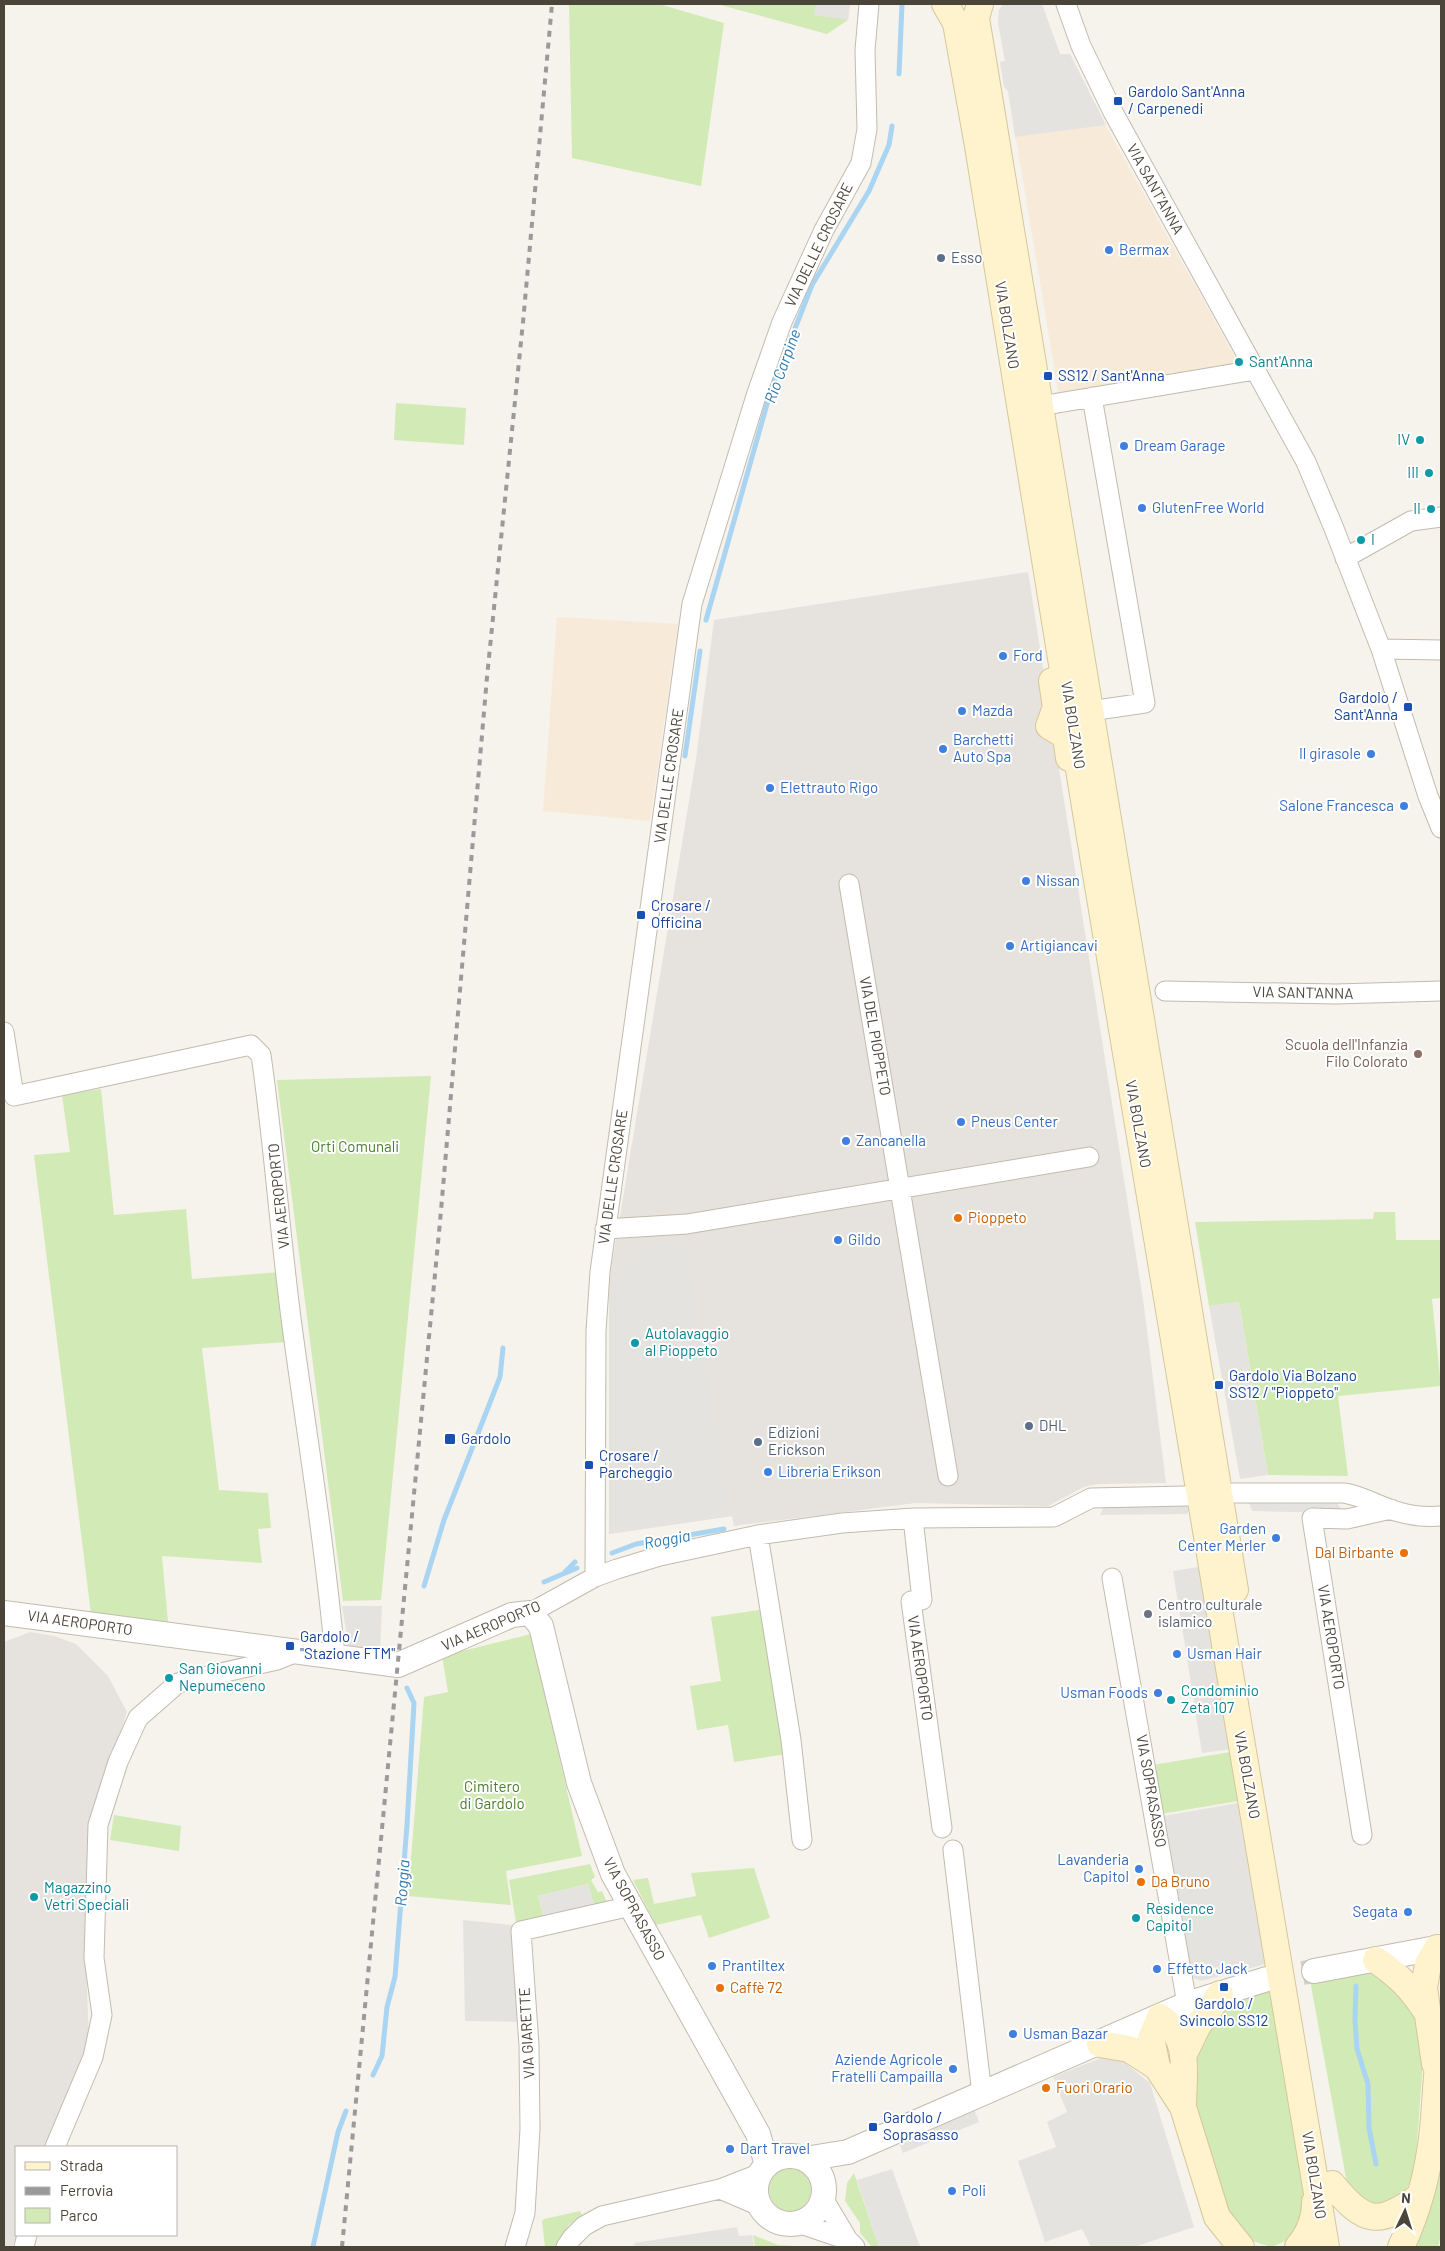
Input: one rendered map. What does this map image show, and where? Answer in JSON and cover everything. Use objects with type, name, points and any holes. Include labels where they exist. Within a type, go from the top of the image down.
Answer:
[{"type":"main road","name":"VIA BOLZANO","points":[[945,4],[956,22],[1046,556],[1040,598],[1056,708],[1049,726],[1066,736],[1083,847],[1094,862],[1324,2184],[1342,2247]]},
{"type":"main road","name":"VIA BOLZANO","points":[[980,4],[976,18],[1090,711],[1324,2184],[1326,2247]]},
{"type":"main road","points":[[1011,111],[1006,120],[1020,206],[1012,237]]},
{"type":"main road","points":[[1436,2069],[1424,1988],[1428,1964],[1440,1950]]},
{"type":"main road","points":[[1376,1960],[1396,1973],[1411,1988],[1426,2011]]},
{"type":"main road","points":[[1183,2056],[1197,2027],[1220,1994]]},
{"type":"main road","points":[[1183,2108],[1183,2056],[1180,2036],[1172,2025],[1160,2017],[1151,2038],[1157,2067],[1183,2108],[1217,2217],[1241,2247]]},
{"type":"main road","points":[[1401,2247],[1420,2196],[1433,2130],[1436,2069],[1441,2042]]},
{"type":"main road","points":[[1100,2044],[1129,2049],[1157,2067]]},
{"type":"main road","points":[[1298,2247],[1308,2232],[1324,2184],[1366,2216],[1381,2218],[1397,2213],[1420,2196]]},
{"type":"street","name":"VIA DELLE CROSARE","points":[[595,1577],[596,1331],[605,1229],[666,805],[692,604],[756,396],[782,322],[824,230],[861,163],[867,129],[865,50],[870,4]]},
{"type":"street","name":"VIA SANT'ANNA","points":[[1066,4],[1081,46],[1113,112],[1306,462],[1381,649],[1435,794],[1441,828]]},
{"type":"street","points":[[1040,406],[1255,370]]},
{"type":"street","name":"VIA BOLZANO","points":[[1090,711],[1145,703],[1092,397]]},
{"type":"street","points":[[1345,558],[1411,521],[1441,517]]},
{"type":"street","points":[[1381,649],[1441,650]]},
{"type":"street","name":"VIA DEL PIOPPETO","points":[[849,884],[948,1476]]},
{"type":"street","name":"VIA SANT'ANNA","points":[[1165,992],[1336,994],[1441,991]]},
{"type":"street","name":"VIA AEROPORTO","points":[[4,1032],[14,1096],[251,1045],[261,1055],[274,1144],[292,1323],[330,1606],[335,1657]]},
{"type":"street","points":[[605,1229],[687,1224],[1089,1157]]},
{"type":"street","name":"VIA AEROPORTO","points":[[1233,1493],[1344,1493],[1357,1495],[1391,1509],[1427,1517],[1441,1516]]},
{"type":"street","name":"VIA AEROPORTO","points":[[4,1613],[398,1665],[512,1615],[530,1613],[595,1577],[660,1556],[758,1535],[842,1523],[913,1518],[1054,1517],[1091,1498],[1187,1496]]},
{"type":"street","name":"VIA AEROPORTO","points":[[1362,1835],[1312,1518],[1347,1518],[1391,1509]]},
{"type":"street","name":"VIA AEROPORTO","points":[[913,1518],[922,1600],[911,1602],[942,1828]]},
{"type":"street","points":[[758,1535],[791,1740],[802,1840]]},
{"type":"street","name":"VIA SOPRASASSO","points":[[1112,1578],[1187,2004]]},
{"type":"street","name":"VIA SOPRASASSO","points":[[530,1613],[541,1626],[581,1790],[613,1874],[758,2134],[780,2163],[820,2172],[823,2189]]},
{"type":"street","points":[[56,2146],[93,2057],[102,2015],[94,1958],[98,1825],[118,1762],[138,1718],[178,1683],[277,1660],[296,1652]]},
{"type":"street","points":[[953,1850],[982,2094]]},
{"type":"street","name":"VIA GIARETTE","points":[[515,2247],[525,2214],[530,2129],[529,2045],[521,1931],[631,1906]]},
{"type":"street","points":[[1314,1972],[1440,1950]]},
{"type":"street","points":[[566,2247],[584,2226],[602,2216],[720,2189],[780,2163],[848,2152],[1100,2044],[1187,2004],[1267,1980]]},
{"type":"street","points":[[720,2189],[760,2206],[767,2215],[776,2221],[787,2224],[798,2223],[814,2214],[823,2189],[848,2152]]},
{"type":"street","name":"VIA SOPRASASSO","points":[[760,2206],[757,2184],[780,2163]]},
{"type":"street","points":[[823,2189],[851,2244]]},
{"type":"street","points":[[798,2223],[851,2244]]},
{"type":"shaded area","points":[[816,4],[850,4],[848,20],[814,15]]},
{"type":"shaded area","points":[[1003,4],[1042,4],[1060,54],[1070,54],[1098,112],[1240,366],[1059,396],[1008,91],[1004,87],[1000,62],[1005,61],[998,23],[999,10]]},
{"type":"shaded area","points":[[1003,4],[1042,4],[1060,54],[1070,54],[1106,125],[1015,137],[1008,91],[1004,87],[1000,62],[1005,61],[998,23],[999,10]]},
{"type":"shaded area","points":[[1028,572],[1144,1306],[1166,1483],[1097,1484],[1084,1487],[1048,1506],[916,1503],[734,1526],[732,1516],[609,1534],[609,1282],[696,759],[714,620]]},
{"type":"shaded area","points":[[557,617],[678,624],[650,821],[543,811]]},
{"type":"shaded area","points":[[687,1238],[732,1516],[609,1534],[609,1282],[638,1248]]},
{"type":"shaded area","points":[[1239,1302],[1268,1475],[1240,1479],[1209,1306]]},
{"type":"shaded area","points":[[1248,1500],[1337,1503],[1344,1513],[1252,1511]]},
{"type":"shaded area","points":[[1191,1504],[1187,1514],[1100,1515],[1104,1506]]},
{"type":"shaded area","points":[[1204,1566],[1232,1749],[1202,1753],[1173,1571]]},
{"type":"shaded area","points":[[342,1606],[382,1606],[380,1653],[349,1649]]},
{"type":"shaded area","points":[[30,1632],[54,1636],[76,1644],[108,1676],[127,1712],[91,1827],[85,1943],[89,2038],[49,2146],[15,2146],[15,2236],[17,2236],[12,2247],[4,2247],[4,1642]]},
{"type":"shaded area","points":[[1238,1803],[1266,1964],[1201,1981],[1192,1977],[1163,1816]]},
{"type":"shaded area","points":[[588,1884],[595,1909],[545,1922],[538,1896]]},
{"type":"shaded area","points":[[463,1920],[512,1925],[519,2022],[465,2021]]},
{"type":"shaded area","points":[[1101,2058],[1124,2062],[1150,2083],[1194,2227],[1134,2247],[1091,2247],[1082,2229],[1045,2242],[1018,2161],[1056,2147],[1047,2122],[1067,2112],[1053,2077]]},
{"type":"shaded area","points":[[975,2111],[979,2122],[903,2153],[899,2143]]},
{"type":"shaded area","points":[[892,2169],[920,2247],[879,2247],[857,2180]]},
{"type":"shaded area","points":[[737,2227],[739,2236],[752,2235],[754,2247],[635,2247],[634,2243]]},
{"type":"green space","points":[[569,4],[659,4],[724,23],[701,186],[572,158]]},
{"type":"green space","points":[[717,4],[850,4],[848,20],[827,34]]},
{"type":"green space","points":[[396,403],[466,408],[464,445],[394,440]]},
{"type":"green space","name":"Orti Comunali","points":[[431,1076],[381,1600],[343,1601],[277,1080]]},
{"type":"green space","points":[[101,1089],[114,1215],[186,1209],[192,1279],[281,1272],[288,1342],[202,1348],[219,1490],[268,1493],[271,1528],[258,1529],[262,1563],[162,1556],[168,1622],[91,1614],[34,1155],[70,1152],[62,1095]]},
{"type":"green space","points":[[1374,1212],[1395,1212],[1396,1240],[1441,1240],[1441,1298],[1432,1299],[1441,1386],[1338,1396],[1348,1476],[1268,1475],[1239,1302],[1209,1306],[1195,1222],[1373,1219]]},
{"type":"green space","points":[[765,1609],[787,1754],[734,1762],[728,1725],[697,1730],[690,1686],[721,1681],[711,1617]]},
{"type":"green space","name":"Cimitero di Gardolo","points":[[531,1634],[582,1856],[506,1871],[511,1905],[408,1896],[424,1697],[448,1692],[442,1656]]},
{"type":"green space","points":[[1230,1752],[1238,1801],[1161,1814],[1153,1765]]},
{"type":"green space","points":[[114,1815],[181,1826],[179,1851],[110,1840]]},
{"type":"green space","points":[[590,1864],[595,1877],[591,1880],[598,1892],[602,1891],[608,1905],[595,1909],[588,1884],[538,1896],[545,1922],[517,1928],[509,1880]]},
{"type":"green space","points":[[754,1868],[770,1918],[709,1938],[701,1915],[656,1925],[633,1880],[648,1878],[654,1904],[696,1896],[691,1873]]},
{"type":"green space","points":[[1374,1968],[1421,2017],[1424,2046],[1415,2171],[1403,2197],[1391,2204],[1367,2203],[1348,2189],[1310,1980]]},
{"type":"green space","points":[[1272,1986],[1309,2194],[1302,2223],[1290,2239],[1271,2247],[1247,2239],[1227,2218],[1200,2119],[1187,2057],[1223,2001]]},
{"type":"green space","points":[[1441,2142],[1441,2235],[1438,2247],[1411,2247]]},
{"type":"green space","points":[[786,2169],[794,2169],[805,2175],[811,2190],[805,2205],[794,2211],[786,2211],[775,2205],[769,2194],[769,2186],[775,2175]]},
{"type":"green space","points":[[854,2173],[879,2247],[872,2247],[860,2233],[860,2223],[845,2201],[847,2183]]},
{"type":"green space","points":[[580,2211],[582,2215],[569,2225],[555,2247],[545,2247],[542,2221]]},
{"type":"green space","points":[[753,2235],[778,2245],[813,2247],[755,2247]]},
{"type":"waterway","name":"Rio Carpine","points":[[899,74],[902,4]]},
{"type":"waterway","name":"Rio Carpine","points":[[706,620],[771,390],[812,285],[869,191],[889,145],[892,126]]},
{"type":"waterway","name":"Rio Carpine","points":[[685,756],[700,651]]},
{"type":"waterway","points":[[424,1586],[444,1520],[500,1377],[503,1348]]},
{"type":"waterway","name":"Roggia","points":[[612,1553],[636,1544],[724,1529]]},
{"type":"waterway","name":"Roggia","points":[[565,1572],[575,1562]]},
{"type":"waterway","name":"Roggia","points":[[544,1582],[577,1568]]},
{"type":"waterway","name":"Roggia","points":[[373,2075],[382,2056],[387,2007],[395,1977],[414,1703],[407,1688]]},
{"type":"waterway","points":[[1356,1986],[1355,2020],[1357,2049],[1368,2084],[1369,2128],[1376,2164]]},
{"type":"waterway","name":"Roggia","points":[[313,2247],[338,2132],[346,2111]]},
{"type":"tunnel","points":[[1267,1979],[1314,1971]]},
{"type":"railway","points":[[342,2247],[440,1222],[487,677],[523,322],[552,4]]},
{"type":"place","name":"Gardolo Sant'Anna / Carpenedi","points":[[1118,101]]},
{"type":"place","name":"Bermax","points":[[1109,250]]},
{"type":"place","name":"Esso","points":[[941,258]]},
{"type":"place","name":"Sant'Anna","points":[[1239,362]]},
{"type":"place","name":"SS12 / Sant'Anna","points":[[1048,376]]},
{"type":"place","name":"IV","points":[[1420,440]]},
{"type":"place","name":"Dream Garage","points":[[1124,446]]},
{"type":"place","name":"III","points":[[1429,473]]},
{"type":"place","name":"GlutenFree World","points":[[1142,508]]},
{"type":"place","name":"II","points":[[1431,509]]},
{"type":"place","name":"I","points":[[1361,540]]},
{"type":"place","name":"Ford","points":[[1003,656]]},
{"type":"place","name":"Gardolo / Sant'Anna","points":[[1408,707]]},
{"type":"place","name":"Mazda","points":[[962,711]]},
{"type":"place","name":"Barchetti Auto Spa","points":[[943,749]]},
{"type":"place","name":"Il girasole","points":[[1371,754]]},
{"type":"place","name":"Elettrauto Rigo","points":[[770,788]]},
{"type":"place","name":"Salone Francesca","points":[[1404,806]]},
{"type":"place","name":"Nissan","points":[[1026,881]]},
{"type":"place","name":"Crosare / Officina","points":[[641,915]]},
{"type":"place","name":"Artigiancavi","points":[[1010,946]]},
{"type":"place","name":"Scuola dell'Infanzia Filo Colorato","points":[[1418,1054]]},
{"type":"place","name":"Pneus Center","points":[[961,1122]]},
{"type":"place","name":"Zancanella","points":[[846,1141]]},
{"type":"place","name":"Pioppeto","points":[[958,1218]]},
{"type":"place","name":"Gildo","points":[[838,1240]]},
{"type":"place","name":"Autolavaggio al Pioppeto","points":[[635,1343]]},
{"type":"place","name":"Gardolo Via Bolzano SS12 / \"Pioppeto\"","points":[[1219,1385]]},
{"type":"place","name":"DHL","points":[[1029,1426]]},
{"type":"place","name":"Gardolo","points":[[450,1439]]},
{"type":"place","name":"Edizioni Erickson","points":[[758,1442]]},
{"type":"place","name":"Crosare / Parcheggio","points":[[589,1465]]},
{"type":"place","name":"Libreria Erikson","points":[[768,1472]]},
{"type":"place","name":"Garden Center Merler","points":[[1276,1538]]},
{"type":"place","name":"Dal Birbante","points":[[1404,1553]]},
{"type":"place","name":"Centro culturale islamico","points":[[1148,1614]]},
{"type":"place","name":"Gardolo / \"Stazione FTM\"","points":[[290,1646]]},
{"type":"place","name":"Usman Hair","points":[[1177,1654]]},
{"type":"place","name":"San Giovanni Nepumeceno","points":[[169,1678]]},
{"type":"place","name":"Usman Foods","points":[[1158,1693]]},
{"type":"place","name":"Condominio Zeta 107","points":[[1171,1700]]},
{"type":"place","name":"Lavanderia Capitol","points":[[1139,1869]]},
{"type":"place","name":"Da Bruno","points":[[1141,1882]]},
{"type":"place","name":"Magazzino Vetri Speciali","points":[[34,1897]]},
{"type":"place","name":"Segata","points":[[1408,1912]]},
{"type":"place","name":"Residence Capitol","points":[[1136,1918]]},
{"type":"place","name":"Prantiltex","points":[[712,1966]]},
{"type":"place","name":"Effetto Jack","points":[[1157,1969]]},
{"type":"place","name":"Gardolo / Svincolo SS12","points":[[1224,1987]]},
{"type":"place","name":"Caffè 72","points":[[720,1988]]},
{"type":"place","name":"Usman Bazar","points":[[1013,2034]]},
{"type":"place","name":"Aziende Agricole Fratelli Campailla","points":[[953,2069]]},
{"type":"place","name":"Fuori Orario","points":[[1046,2088]]},
{"type":"place","name":"Gardolo / Soprasasso","points":[[873,2127]]},
{"type":"place","name":"Dart Travel","points":[[730,2149]]},
{"type":"place","name":"Poli","points":[[952,2191]]}]
